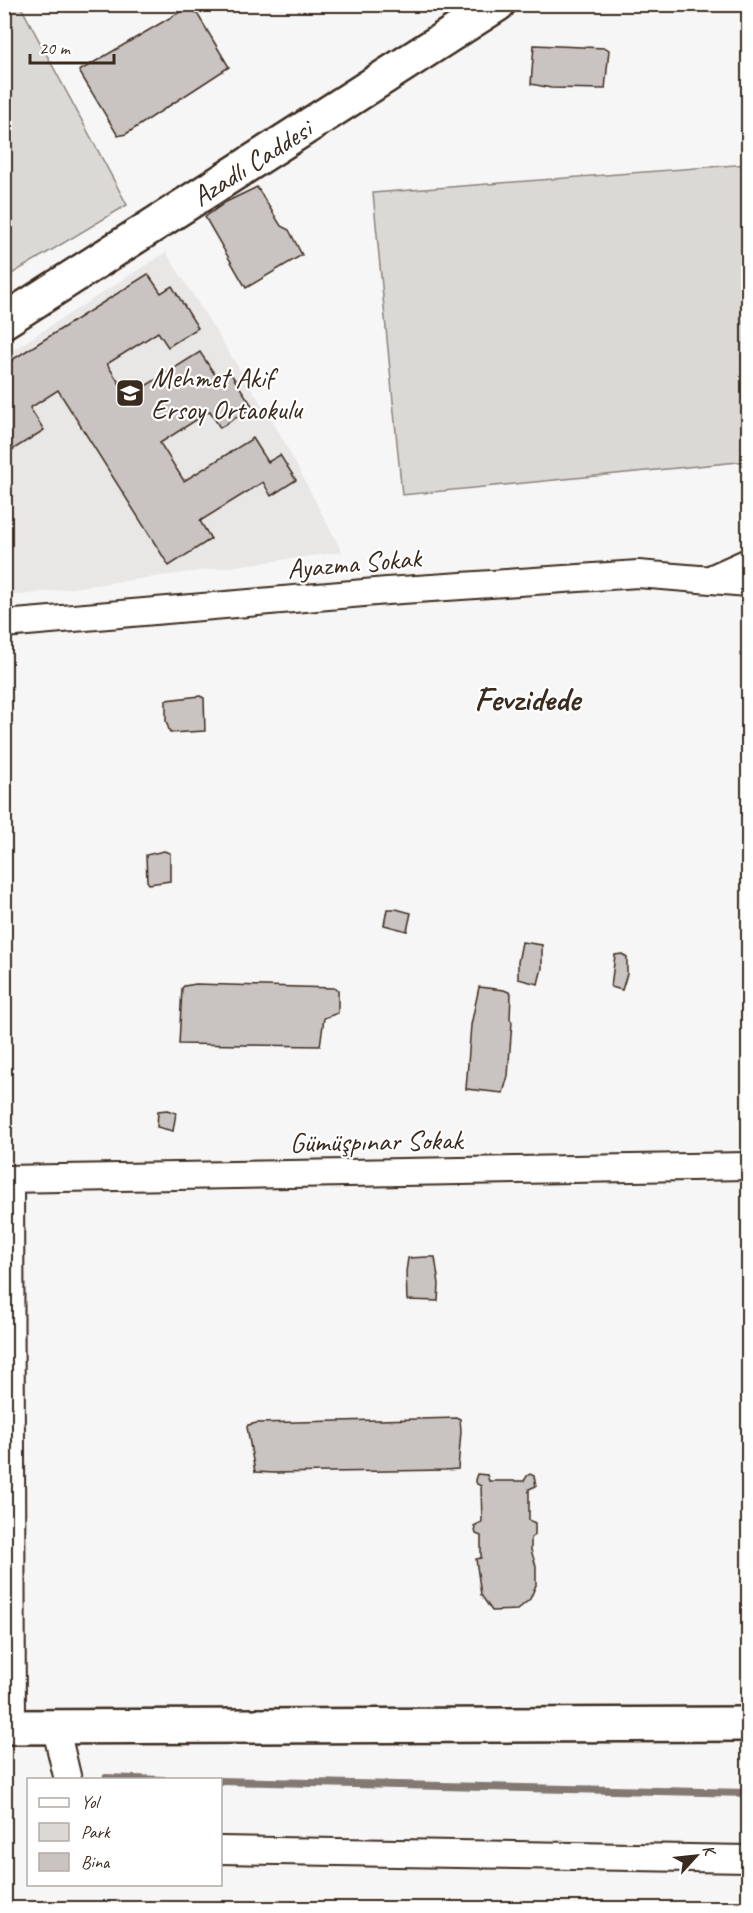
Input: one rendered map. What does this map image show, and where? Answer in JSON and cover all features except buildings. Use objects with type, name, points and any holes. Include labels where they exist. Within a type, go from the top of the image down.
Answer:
[{"type":"street","name":"Azadlı Caddesi","points":[[4,321],[498,4]]},
{"type":"street","name":"Ayazma Sokak","points":[[709,580],[748,562]]},
{"type":"street","name":"Ayazma Sokak","points":[[4,624],[387,591],[638,574],[748,583]]},
{"type":"street","name":"Gümüşpınar Sokak","points":[[7,1179],[748,1166]]},
{"type":"street","points":[[7,1179],[8,1727],[55,1725],[748,1724]]},
{"type":"street","points":[[55,1725],[68,1778]]},
{"type":"street","points":[[222,1850],[748,1859]]},
{"type":"shaded area","name":"Mehmet Akif Ersoy Ortaokulu","points":[[166,252],[279,432],[342,552],[20,595],[5,595],[5,355]]},
{"type":"green space","points":[[4,5],[20,5],[127,205],[5,278]]},
{"type":"green space","points":[[748,164],[748,461],[402,495],[373,193]]},
{"type":"waterway","points":[[222,1781],[748,1793]]},
{"type":"place","name":"Mehmet Akif Ersoy Ortaokulu","points":[[130,393]]},
{"type":"district","name":"Fevzidede","points":[[527,698]]}]
